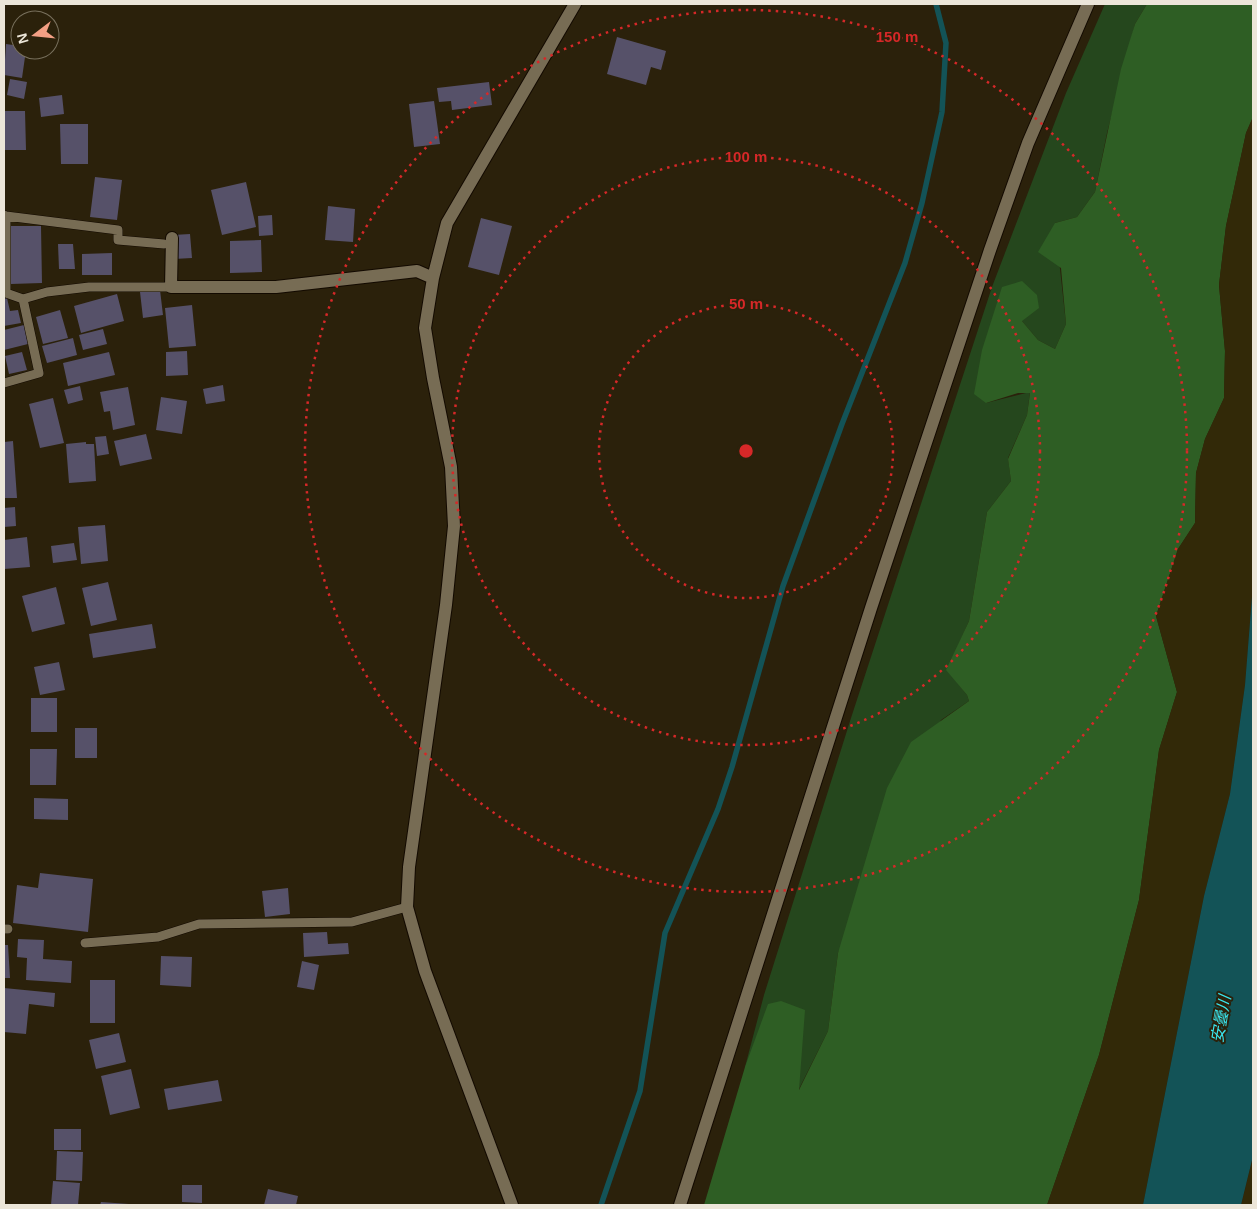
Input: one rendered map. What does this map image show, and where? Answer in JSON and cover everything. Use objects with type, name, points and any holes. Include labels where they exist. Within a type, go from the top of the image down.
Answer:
[{"type":"street","points":[[512,1205],[425,971],[407,907],[410,867],[446,605],[454,526],[451,467],[426,328],[433,278],[447,223],[575,4]]},
{"type":"street","points":[[680,1205],[871,608],[990,250],[1028,143],[1088,4]]},
{"type":"street","points":[[168,241],[171,287],[276,287],[417,271],[433,278]]},
{"type":"lane","points":[[168,241],[118,240],[118,230],[5,216],[6,293],[23,298],[47,292],[89,287],[171,287]]},
{"type":"lane","points":[[4,383],[39,373],[23,298]]},
{"type":"lane","points":[[85,942],[158,937],[199,924],[352,922],[407,907]]},
{"type":"green space","points":[[1105,4],[1147,4],[1135,24],[1107,133],[1095,192],[1077,217],[1055,223],[1066,324],[1055,349],[1038,340],[1022,321],[1022,281],[986,403],[1030,392],[1027,415],[1008,458],[1011,481],[987,512],[969,621],[947,670],[967,695],[969,701],[941,720],[838,953],[828,1031],[798,1091],[799,1071],[745,1067],[764,995],[851,718],[992,287],[1066,93]]},
{"type":"green space","points":[[1147,4],[1253,4],[1253,117],[1246,133],[1226,226],[1219,285],[1225,351],[1224,398],[1205,439],[1196,473],[1195,523],[1178,549],[1156,616],[1177,692],[1159,750],[1139,900],[1099,1055],[1047,1205],[704,1205],[745,1067],[768,1004],[781,1001],[805,1010],[799,1090],[828,1031],[838,953],[887,788],[911,742],[969,701],[967,695],[946,670],[969,621],[987,512],[1011,481],[1008,459],[1027,415],[1030,393],[1018,393],[986,403],[974,394],[982,350],[1002,287],[1022,281],[1037,295],[1039,308],[1022,321],[1038,340],[1055,349],[1066,324],[1061,268],[1038,252],[1055,223],[1077,217],[1095,192],[1121,69],[1135,24]]},
{"type":"sand","points":[[1253,117],[1253,584],[1245,685],[1230,794],[1204,896],[1143,1205],[1047,1205],[1099,1055],[1139,900],[1159,750],[1177,692],[1156,616],[1178,549],[1195,523],[1196,473],[1205,439],[1224,398],[1225,351],[1219,285],[1226,226],[1246,133]]},
{"type":"sand","points":[[1253,1156],[1253,1205],[1241,1205],[1242,1202]]},
{"type":"water","name":"安曇川","points":[[1253,584],[1253,1156],[1241,1205],[1143,1205],[1204,896],[1230,794],[1245,685]]},
{"type":"building","points":[[617,37],[666,51],[661,70],[651,67],[646,85],[607,74]]},
{"type":"building","points":[[6,44],[10,45],[10,60],[25,60],[22,78],[4,75]]},
{"type":"building","points":[[10,79],[27,82],[24,99],[7,95]]},
{"type":"building","points":[[489,82],[492,105],[452,110],[451,101],[439,102],[437,88]]},
{"type":"building","points":[[62,95],[64,114],[41,117],[39,98]]},
{"type":"building","points":[[434,101],[440,144],[414,147],[409,104]]},
{"type":"building","points":[[4,111],[25,111],[26,150],[4,150]]},
{"type":"building","points":[[60,124],[88,124],[88,164],[61,164]]},
{"type":"building","points":[[95,177],[122,180],[117,220],[90,217]]},
{"type":"building","points":[[246,182],[256,227],[222,235],[211,190]]},
{"type":"building","points":[[328,206],[355,209],[353,242],[325,240]]},
{"type":"building","points":[[272,215],[273,235],[259,236],[258,216]]},
{"type":"building","points":[[481,218],[512,226],[499,275],[468,267]]},
{"type":"building","points":[[10,226],[41,226],[42,283],[11,284]]},
{"type":"building","points":[[190,234],[192,258],[174,259],[173,235]]},
{"type":"building","points":[[261,240],[262,272],[230,273],[230,241]]},
{"type":"building","points":[[58,244],[73,244],[75,269],[59,269]]},
{"type":"building","points":[[112,253],[112,275],[82,275],[82,254]]},
{"type":"building","points":[[160,290],[163,315],[143,318],[140,292]]},
{"type":"building","points":[[117,294],[124,321],[81,333],[74,306]]},
{"type":"building","points":[[7,298],[10,311],[18,310],[21,323],[4,326],[4,299]]},
{"type":"building","points":[[192,305],[196,346],[169,348],[165,308]]},
{"type":"building","points":[[60,310],[68,338],[43,344],[36,317]]},
{"type":"building","points":[[24,325],[28,344],[4,350],[4,330]]},
{"type":"building","points":[[103,329],[107,344],[83,350],[79,335]]},
{"type":"building","points":[[73,338],[77,355],[47,363],[42,346]]},
{"type":"building","points":[[187,351],[188,375],[166,376],[166,352]]},
{"type":"building","points":[[22,352],[27,370],[9,374],[5,356]]},
{"type":"building","points":[[109,352],[115,375],[68,386],[63,363]]},
{"type":"building","points":[[223,385],[225,401],[206,404],[203,389]]},
{"type":"building","points":[[80,386],[83,400],[68,404],[64,390]]},
{"type":"building","points":[[128,387],[135,425],[113,430],[110,411],[104,412],[100,392]]},
{"type":"building","points":[[161,397],[187,401],[182,434],[156,430]]},
{"type":"building","points":[[53,398],[64,443],[40,448],[29,404]]},
{"type":"building","points":[[146,434],[152,459],[120,466],[114,441]]},
{"type":"building","points":[[106,436],[109,454],[97,456],[95,437]]},
{"type":"building","points":[[13,441],[17,498],[4,498],[4,442]]},
{"type":"building","points":[[86,442],[86,444],[94,444],[96,481],[69,483],[66,444]]},
{"type":"building","points":[[15,507],[16,526],[4,527],[4,508]]},
{"type":"building","points":[[105,525],[108,561],[81,564],[78,527]]},
{"type":"building","points":[[27,537],[30,567],[4,569],[4,540]]},
{"type":"building","points":[[74,543],[77,560],[53,563],[51,546]]},
{"type":"building","points":[[108,582],[117,620],[91,626],[82,588]]},
{"type":"building","points":[[56,587],[65,624],[32,632],[22,596]]},
{"type":"building","points":[[152,624],[156,648],[93,658],[89,634]]},
{"type":"building","points":[[59,662],[65,690],[40,695],[34,667]]},
{"type":"building","points":[[31,698],[57,698],[57,732],[31,732]]},
{"type":"building","points":[[75,728],[97,728],[97,758],[75,758]]},
{"type":"building","points":[[30,749],[57,749],[56,785],[30,785]]},
{"type":"building","points":[[34,798],[68,799],[68,820],[34,819]]},
{"type":"building","points":[[40,873],[93,879],[88,932],[13,923],[17,885],[38,888]]},
{"type":"building","points":[[288,888],[290,914],[265,917],[262,891]]},
{"type":"building","points":[[327,932],[328,944],[348,943],[349,954],[304,957],[303,933]]},
{"type":"building","points":[[18,939],[44,940],[43,959],[72,961],[71,983],[26,980],[27,958],[17,957]]},
{"type":"building","points":[[4,945],[8,945],[10,978],[4,978]]},
{"type":"building","points":[[161,956],[192,957],[191,987],[160,985]]},
{"type":"building","points":[[302,961],[319,965],[314,990],[297,987]]},
{"type":"building","points":[[90,980],[115,980],[115,1023],[90,1023]]},
{"type":"building","points":[[4,988],[55,993],[54,1007],[29,1004],[26,1034],[4,1032]]},
{"type":"building","points":[[119,1033],[126,1062],[96,1069],[89,1040]]},
{"type":"building","points":[[131,1069],[140,1108],[110,1115],[101,1076]]},
{"type":"building","points":[[218,1080],[222,1101],[168,1110],[164,1089]]},
{"type":"building","points":[[54,1129],[81,1129],[81,1150],[54,1150]]},
{"type":"building","points":[[57,1151],[83,1152],[82,1181],[56,1180]]},
{"type":"building","points":[[53,1181],[80,1183],[78,1205],[51,1205]]},
{"type":"building","points":[[182,1185],[202,1185],[202,1203],[182,1202]]},
{"type":"building","points":[[268,1189],[298,1196],[296,1205],[264,1205]]},
{"type":"building","points":[[101,1202],[129,1204],[129,1205],[100,1205]]},
{"type":"waterway","points":[[601,1205],[640,1091],[665,933],[718,809],[732,767],[783,586],[842,424],[905,263],[922,203],[942,112],[946,43],[936,4]]}]
